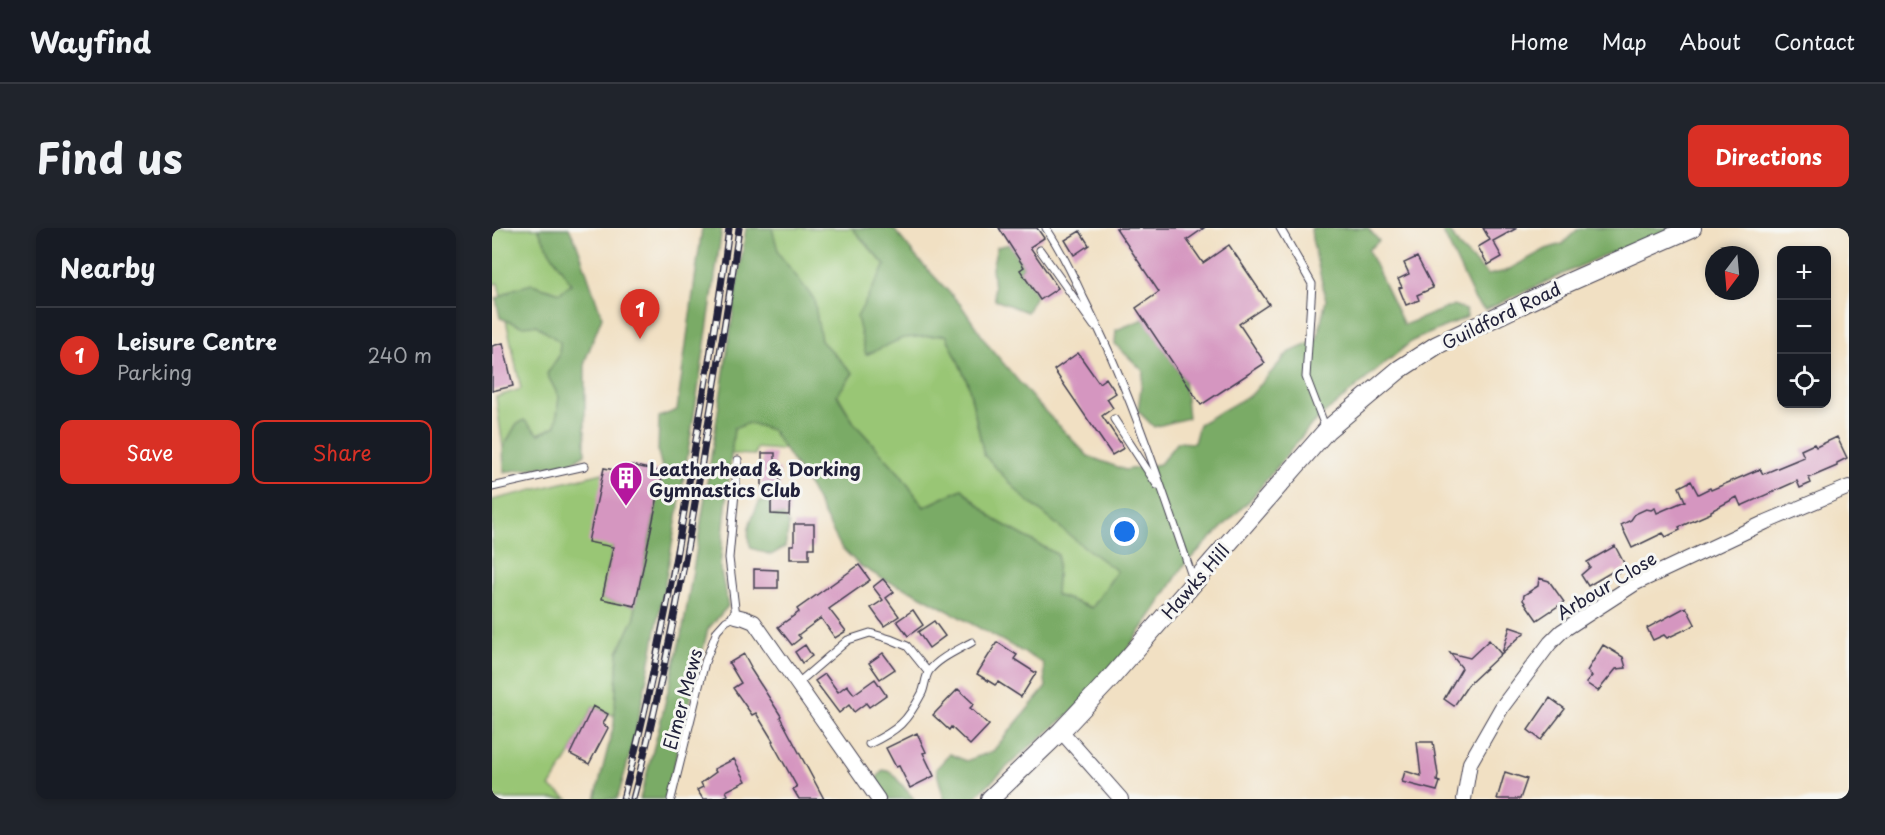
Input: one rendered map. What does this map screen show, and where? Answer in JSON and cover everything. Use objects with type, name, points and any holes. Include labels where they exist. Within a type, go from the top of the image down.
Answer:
[{"type":"main road","name":"Guildford Road","points":[[1327,429],[1400,369],[1437,345],[1565,284],[1692,228]]},
{"type":"main road","name":"Hawks Hill","points":[[1061,731],[1109,680],[1327,429]]},
{"type":"main road","points":[[990,799],[1061,731]]},
{"type":"street","name":"Arbour Close","points":[[1464,799],[1470,763],[1502,707],[1562,631],[1636,584],[1766,522],[1849,487]]},
{"type":"street","points":[[736,616],[754,622],[878,799]]},
{"type":"street","points":[[1061,731],[1121,799]]},
{"type":"lane","points":[[1046,228],[1056,243],[1129,395],[1194,582]]},
{"type":"lane","points":[[1280,228],[1312,284],[1306,377],[1327,429]]},
{"type":"lane","points":[[1040,250],[1104,341]]},
{"type":"lane","points":[[1114,419],[1163,493]]},
{"type":"lane","points":[[736,616],[729,558],[738,460]]},
{"type":"lane","points":[[492,487],[585,466]]},
{"type":"lane","name":"Elmer Mews","points":[[671,799],[705,662],[717,631],[726,621],[736,616]]},
{"type":"lane","points":[[798,683],[848,640],[870,633],[907,646],[928,672]]},
{"type":"lane","points":[[869,744],[904,723],[923,691],[928,672],[972,642]]},
{"type":"green space","points":[[492,228],[538,228],[547,247],[571,283],[560,293],[532,284],[536,325],[560,342],[559,356],[547,374],[559,397],[556,426],[539,434],[516,425],[503,448],[496,397],[521,389],[498,283],[492,284]]},
{"type":"green space","points":[[538,228],[569,228],[578,247],[602,317],[585,361],[585,454],[571,463],[504,472],[503,448],[516,425],[524,420],[539,434],[556,426],[559,397],[547,374],[559,356],[560,342],[536,325],[521,326],[500,318],[496,299],[514,289],[532,284],[560,293],[571,284],[547,247]]},
{"type":"green space","points":[[702,228],[722,228],[694,418],[669,561],[642,704],[617,799],[595,799],[614,724],[618,652],[635,617],[635,606],[663,472],[658,452],[659,417],[677,410]]},
{"type":"green space","points":[[746,228],[852,228],[946,335],[968,383],[984,455],[1079,543],[1118,571],[1093,608],[1056,595],[1058,555],[995,520],[962,489],[924,507],[900,474],[854,423],[837,394],[853,373],[821,341],[813,299]]},
{"type":"green space","points":[[746,228],[772,228],[779,254],[814,299],[821,341],[853,373],[837,395],[854,423],[900,474],[924,507],[962,489],[995,520],[1058,555],[1056,595],[1092,608],[1117,571],[1022,496],[984,455],[968,383],[946,335],[903,338],[866,355],[857,317],[885,265],[852,228],[893,228],[917,258],[961,305],[988,345],[1036,402],[1088,456],[1125,470],[1160,464],[1177,442],[1194,443],[1199,424],[1252,394],[1288,353],[1317,340],[1326,300],[1311,228],[1368,228],[1379,241],[1368,250],[1404,325],[1454,305],[1466,310],[1467,317],[1412,341],[1312,424],[1250,500],[1184,565],[1114,669],[1073,711],[1021,754],[973,799],[944,799],[936,769],[950,754],[966,761],[993,751],[1046,687],[1043,663],[914,592],[883,579],[859,565],[841,547],[810,488],[772,430],[749,423],[734,428],[720,567],[728,606],[708,629],[666,799],[640,799],[684,623]]},
{"type":"green space","points":[[1441,228],[1448,228],[1460,248],[1488,275],[1506,271],[1546,249],[1562,244],[1577,230],[1583,228],[1675,228],[1602,256],[1485,310],[1475,300]]},
{"type":"green space","points":[[1010,244],[1024,267],[1020,270],[1037,294],[1027,312],[995,300],[992,268],[997,247]]},
{"type":"green space","points":[[1144,319],[1184,379],[1188,418],[1154,427],[1138,411],[1143,371],[1115,344],[1116,330]]},
{"type":"green space","points":[[749,423],[772,430],[784,448],[780,450],[756,448],[755,455],[731,454],[734,429]]},
{"type":"green space","points":[[603,473],[613,547],[602,599],[635,606],[635,617],[618,652],[615,716],[593,706],[570,754],[550,787],[568,799],[492,799],[492,500]]},
{"type":"green space","points":[[760,501],[771,502],[771,514],[784,515],[789,525],[785,547],[771,555],[751,548],[749,541],[750,524]]},
{"type":"green space","points":[[883,770],[891,772],[914,799],[888,799],[876,779]]},
{"type":"building","points":[[999,228],[1037,228],[1044,238],[1030,247],[1058,288],[1040,300],[1020,270],[1024,267]]},
{"type":"building","points":[[1116,228],[1204,228],[1187,240],[1203,263],[1229,245],[1269,304],[1239,324],[1265,363],[1201,405],[1136,308],[1159,292]]},
{"type":"building","points":[[1483,228],[1517,228],[1493,241],[1502,257],[1488,265],[1478,247],[1490,240]]},
{"type":"building","points":[[1080,231],[1089,245],[1074,255],[1065,240]]},
{"type":"building","points":[[1417,257],[1433,288],[1417,295],[1419,300],[1406,305],[1398,279],[1409,274],[1404,263]]},
{"type":"building","points":[[503,343],[513,386],[492,391],[492,346]]},
{"type":"building","points":[[1078,353],[1099,383],[1106,378],[1116,393],[1107,399],[1113,408],[1102,416],[1124,448],[1112,455],[1054,370]]},
{"type":"building","points":[[1837,437],[1847,458],[1837,463],[1837,466],[1809,478],[1811,483],[1800,488],[1797,481],[1741,506],[1737,497],[1711,513],[1679,527],[1680,530],[1666,537],[1663,533],[1632,548],[1621,525],[1646,509],[1655,508],[1657,513],[1685,501],[1679,487],[1691,481],[1698,494],[1760,469],[1763,474],[1804,457],[1801,450],[1814,444],[1816,447]]},
{"type":"building","points":[[762,453],[775,453],[775,469],[780,470],[780,491],[790,492],[789,515],[771,514],[771,491],[762,491]]},
{"type":"building","name":"Leatherhead & Dorking Gymnastics Club","points":[[631,465],[663,472],[635,606],[602,599],[613,547],[588,542],[604,468],[629,473]]},
{"type":"building","points":[[794,524],[814,524],[814,548],[809,548],[809,559],[790,559],[790,545],[794,545]]},
{"type":"building","points":[[1615,546],[1626,567],[1617,573],[1615,570],[1588,586],[1581,575],[1590,567],[1587,562]]},
{"type":"building","points":[[859,565],[870,580],[829,609],[846,631],[835,638],[821,618],[798,635],[801,638],[792,645],[778,627],[799,612],[797,609]]},
{"type":"building","points":[[754,569],[778,570],[778,588],[754,588]]},
{"type":"building","points":[[1539,578],[1549,581],[1564,602],[1537,620],[1523,600],[1524,595],[1538,586]]},
{"type":"building","points":[[883,579],[894,592],[886,598],[899,616],[884,626],[871,608],[883,600],[873,587]]},
{"type":"building","points":[[1686,607],[1695,624],[1693,626],[1667,638],[1664,635],[1653,640],[1647,628]]},
{"type":"building","points":[[913,610],[923,625],[908,636],[897,621]]},
{"type":"building","points":[[934,621],[945,636],[929,648],[918,632]]},
{"type":"building","points":[[1510,627],[1525,632],[1502,653]]},
{"type":"building","points":[[1489,640],[1501,654],[1468,685],[1454,706],[1444,699],[1462,668],[1450,653],[1470,658]]},
{"type":"building","points":[[997,642],[1017,655],[1014,659],[1036,673],[1021,697],[998,682],[995,685],[977,674]]},
{"type":"building","points":[[805,645],[812,656],[802,663],[795,652]]},
{"type":"building","points":[[1603,645],[1623,657],[1626,668],[1616,669],[1598,691],[1586,683],[1592,676],[1587,671]]},
{"type":"building","points":[[883,653],[895,669],[880,679],[869,663]]},
{"type":"building","points":[[744,654],[750,668],[781,716],[824,799],[799,799],[793,789],[797,787],[773,741],[756,713],[752,715],[733,688],[741,683],[729,663]]},
{"type":"building","points":[[825,674],[838,692],[847,685],[854,694],[875,679],[886,695],[869,707],[866,703],[854,712],[849,705],[839,713],[815,681]]},
{"type":"building","points":[[958,689],[974,704],[970,708],[989,725],[970,745],[951,727],[949,730],[933,715]]},
{"type":"building","points":[[1550,698],[1565,709],[1541,740],[1528,730]]},
{"type":"building","points":[[593,706],[608,714],[603,724],[608,728],[589,764],[570,754]]},
{"type":"building","points":[[917,733],[934,776],[910,788],[899,766],[896,767],[886,748]]},
{"type":"building","points":[[1417,742],[1433,742],[1437,781],[1440,782],[1437,791],[1402,782],[1405,771],[1421,776]]},
{"type":"building","points":[[734,759],[746,781],[726,791],[728,795],[720,799],[703,799],[697,790],[703,787],[701,783],[716,772],[714,769]]},
{"type":"building","points":[[1505,772],[1527,779],[1520,799],[1497,799]]},
{"type":"railway","points":[[623,799],[646,705],[675,563],[729,228]]},
{"type":"railway","points":[[633,799],[666,660],[684,566],[739,228]]},
{"type":"place","name":"Leisure Centre","points":[[640,339]]},
{"type":"place","name":"Leatherhead & Dorking Gymnastics Club","points":[[626,507]]}]
